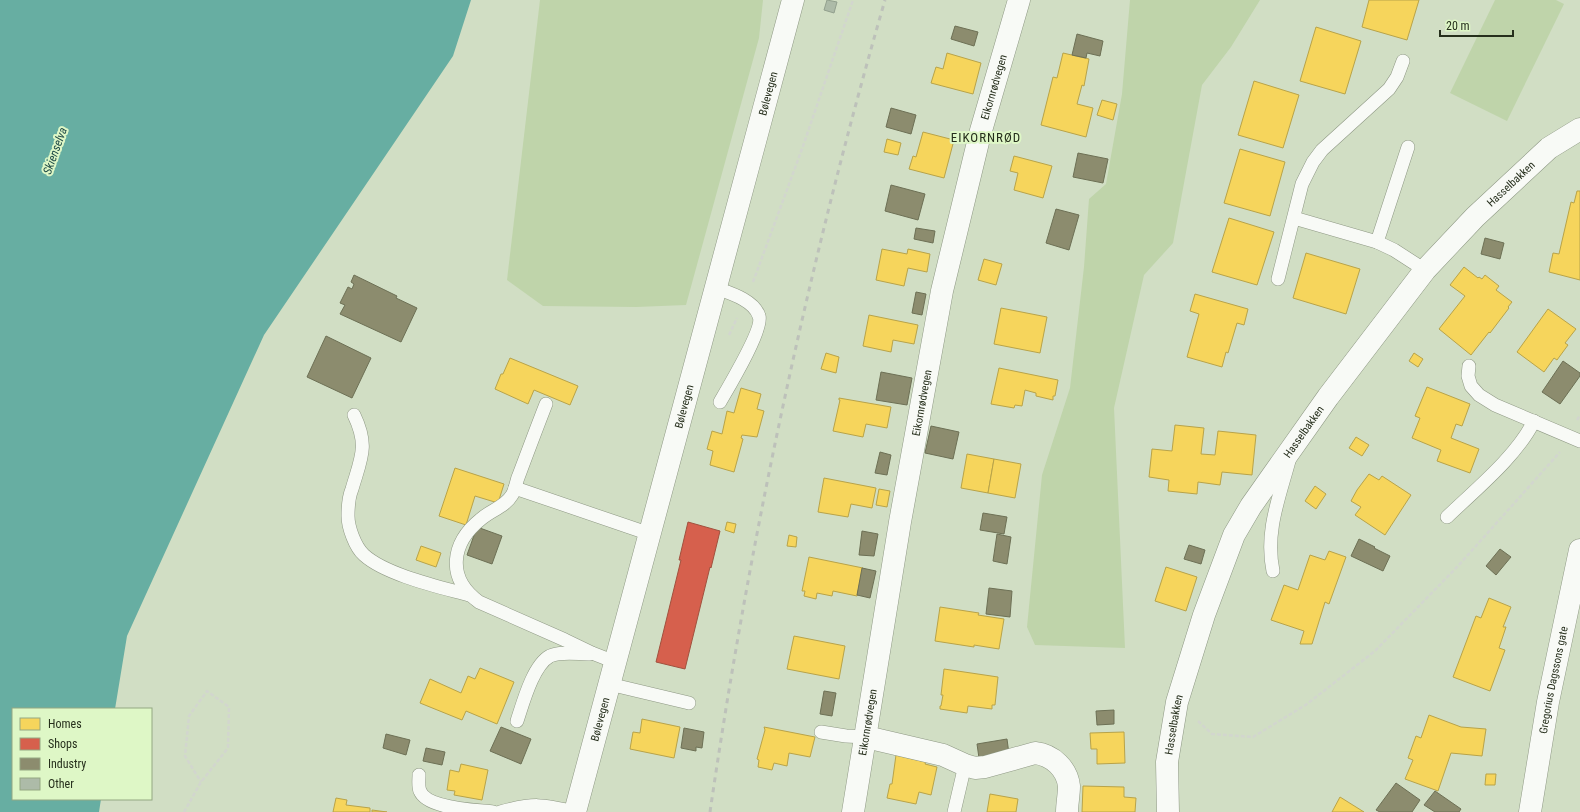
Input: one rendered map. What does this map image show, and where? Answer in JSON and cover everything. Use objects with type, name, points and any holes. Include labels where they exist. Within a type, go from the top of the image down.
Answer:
[{"type":"street","name":"Bølevegen","points":[[575,812],[614,662],[650,534],[793,0]]},
{"type":"street","name":"Eikornrødvegen","points":[[853,812],[900,522],[942,290],[980,134],[1019,0]]},
{"type":"street","name":"Hasselbakken","points":[[1168,812],[1167,762],[1177,702],[1204,615],[1234,535],[1251,506],[1328,397],[1425,270],[1475,217],[1544,154],[1580,129]]},
{"type":"street","name":"Gregorius Dagssons gate","points":[[1530,812],[1548,702],[1580,550]]},
{"type":"street","points":[[866,737],[943,755],[975,768],[985,767],[1035,753],[1043,754],[1051,758],[1060,766],[1066,776],[1069,787],[1067,812]]},
{"type":"lane","points":[[1278,279],[1302,184],[1312,162],[1322,150],[1389,89],[1397,77],[1403,61]]},
{"type":"lane","points":[[1378,242],[1408,147]]},
{"type":"lane","points":[[1294,218],[1378,242],[1394,250],[1425,270]]},
{"type":"lane","points":[[716,288],[746,302],[753,307],[760,316],[759,325],[754,339],[720,402]]},
{"type":"lane","points":[[1469,366],[1468,376],[1471,386],[1479,395],[1495,405],[1575,439]]},
{"type":"lane","points":[[546,404],[513,495],[505,504],[482,518],[467,532],[459,546],[456,557],[457,570],[463,587],[469,595],[479,602],[565,640],[592,654],[614,662]]},
{"type":"lane","points":[[354,415],[360,427],[363,444],[362,457],[351,491],[348,516],[350,528],[358,548],[363,555],[381,566],[423,582],[469,595]]},
{"type":"lane","points":[[1447,517],[1510,456],[1529,432],[1534,421]]},
{"type":"lane","points":[[1273,571],[1270,556],[1271,527],[1294,446]]},
{"type":"lane","points":[[515,488],[650,534]]},
{"type":"lane","points":[[517,721],[534,676],[540,665],[550,656],[562,654],[592,654]]},
{"type":"lane","points":[[609,684],[689,703]]},
{"type":"lane","points":[[821,732],[846,736],[866,737]]},
{"type":"lane","points":[[954,812],[965,765]]},
{"type":"lane","points":[[419,776],[420,791],[425,798],[438,805],[493,812]]},
{"type":"lane","points":[[500,812],[532,804],[546,805],[575,812]]},
{"type":"path","points":[[1177,702],[1212,734],[1253,737],[1307,704],[1375,651],[1458,566],[1559,454],[1575,439]]},
{"type":"path","points":[[184,812],[201,782],[228,748],[229,706],[207,691],[189,716],[185,756],[201,782]]},
{"type":"green space","points":[[540,0],[763,0],[759,38],[686,305],[636,307],[543,306],[507,280]]},
{"type":"green space","points":[[1130,0],[1260,0],[1231,47],[1202,85],[1173,243],[1144,275],[1114,408],[1125,648],[1035,645],[1027,627],[1042,475],[1070,388],[1084,267],[1089,199],[1106,184],[1122,94]]},
{"type":"green space","points":[[1495,0],[1556,0],[1564,4],[1507,121],[1450,93]]},
{"type":"water","name":"Skienselva","points":[[0,0],[471,0],[453,56],[264,335],[127,636],[115,708],[12,708],[12,800],[101,800],[99,812],[0,812]]},
{"type":"building: Homes","points":[[1369,0],[1419,0],[1407,40],[1362,27]]},
{"type":"building: Homes","points":[[1316,27],[1361,41],[1345,94],[1300,81]]},
{"type":"building: Homes","points":[[947,53],[981,63],[973,94],[931,83],[936,67],[943,69]]},
{"type":"building: Homes","points":[[1063,53],[1089,59],[1084,86],[1082,85],[1077,104],[1093,108],[1086,137],[1041,125],[1053,77],[1057,78]]},
{"type":"building: Homes","points":[[1254,81],[1299,95],[1283,148],[1238,135]]},
{"type":"building: Homes","points":[[1102,100],[1117,104],[1113,120],[1097,115]]},
{"type":"building: Homes","points":[[923,132],[954,140],[944,178],[909,169],[913,156],[916,157]]},
{"type":"building: Homes","points":[[887,139],[901,143],[898,155],[884,152]]},
{"type":"building: Homes","points":[[1240,149],[1285,162],[1270,216],[1224,203]]},
{"type":"building: Homes","points":[[1014,156],[1052,166],[1043,198],[1014,190],[1018,173],[1010,171]]},
{"type":"building: Homes","points":[[1577,191],[1580,191],[1580,280],[1549,272],[1553,253],[1559,254],[1571,202],[1574,203]]},
{"type":"building: Homes","points":[[1229,218],[1274,232],[1257,285],[1212,272]]},
{"type":"building: Homes","points":[[882,249],[907,254],[908,249],[930,254],[927,272],[908,268],[904,286],[876,280]]},
{"type":"building: Homes","points":[[1306,253],[1360,269],[1346,314],[1293,298]]},
{"type":"building: Homes","points":[[984,259],[1002,264],[996,285],[978,280]]},
{"type":"building: Homes","points":[[1464,267],[1478,278],[1479,277],[1482,279],[1485,275],[1499,286],[1496,290],[1512,302],[1490,333],[1489,332],[1471,355],[1439,329],[1465,296],[1450,285]]},
{"type":"building: Homes","points":[[1195,294],[1248,309],[1244,325],[1237,323],[1222,367],[1187,357],[1199,314],[1190,311]]},
{"type":"building: Homes","points":[[1001,308],[1047,317],[1040,353],[994,344]]},
{"type":"building: Homes","points":[[1548,309],[1576,329],[1565,343],[1568,345],[1557,360],[1554,358],[1544,372],[1517,352]]},
{"type":"building: Homes","points":[[869,315],[918,325],[914,344],[893,340],[891,352],[863,346]]},
{"type":"building: Homes","points":[[826,353],[839,357],[836,373],[821,369]]},
{"type":"building: Homes","points":[[1414,353],[1423,359],[1418,367],[1409,361]]},
{"type":"building: Homes","points":[[510,358],[578,386],[570,405],[534,390],[528,404],[495,389]]},
{"type":"building: Homes","points":[[999,368],[1058,380],[1053,400],[1036,396],[1036,393],[1025,390],[1022,406],[1015,405],[1014,408],[991,404]]},
{"type":"building: Homes","points":[[1427,387],[1470,404],[1462,426],[1456,424],[1451,438],[1479,449],[1470,473],[1437,461],[1441,450],[1412,438],[1420,418],[1415,416]]},
{"type":"building: Homes","points":[[741,388],[761,394],[757,409],[764,411],[757,437],[742,435],[741,438],[743,439],[734,472],[710,465],[713,451],[707,449],[712,431],[722,434],[727,411],[734,413]]},
{"type":"building: Homes","points":[[839,398],[891,407],[887,428],[866,424],[863,437],[833,431],[840,400]]},
{"type":"building: Homes","points":[[1175,425],[1204,428],[1201,454],[1215,455],[1218,431],[1256,435],[1252,475],[1222,472],[1220,485],[1198,482],[1197,494],[1168,491],[1169,480],[1149,477],[1152,449],[1172,451]]},
{"type":"building: Homes","points":[[1356,437],[1369,445],[1362,456],[1349,448]]},
{"type":"building: Homes","points":[[967,454],[994,459],[988,493],[961,488]]},
{"type":"building: Homes","points":[[994,459],[1021,464],[1015,498],[988,493]]},
{"type":"building: Homes","points":[[455,468],[504,484],[498,503],[475,496],[466,525],[439,516]]},
{"type":"building: Homes","points":[[1369,474],[1379,480],[1382,476],[1411,495],[1385,535],[1355,515],[1361,507],[1351,501]]},
{"type":"building: Homes","points":[[824,478],[876,488],[872,508],[851,504],[848,517],[818,512]]},
{"type":"building: Homes","points":[[1315,486],[1326,494],[1316,509],[1305,501]]},
{"type":"building: Homes","points":[[879,489],[890,491],[887,507],[876,505]]},
{"type":"building: Homes","points":[[727,522],[736,524],[734,533],[725,530]]},
{"type":"building: Homes","points":[[789,535],[797,537],[796,547],[787,546]]},
{"type":"building: Homes","points":[[421,546],[441,553],[436,567],[416,560]]},
{"type":"building: Homes","points":[[1329,551],[1346,557],[1329,604],[1325,602],[1312,644],[1300,644],[1304,631],[1271,620],[1284,585],[1298,590],[1310,555],[1325,560]]},
{"type":"building: Homes","points":[[809,557],[863,568],[857,596],[833,591],[832,596],[817,593],[816,599],[804,596],[805,591],[802,591]]},
{"type":"building: Homes","points":[[1166,567],[1197,577],[1186,611],[1155,601]]},
{"type":"building: Homes","points":[[1489,598],[1511,607],[1503,627],[1506,627],[1499,648],[1505,650],[1490,691],[1453,677],[1476,616],[1481,618]]},
{"type":"building: Homes","points":[[940,607],[979,613],[978,615],[1004,619],[999,649],[935,641]]},
{"type":"building: Homes","points":[[794,636],[845,646],[839,679],[787,669]]},
{"type":"building: Homes","points":[[480,668],[514,682],[497,724],[466,711],[462,720],[420,703],[430,679],[461,693],[468,676],[475,679]]},
{"type":"building: Homes","points":[[944,669],[998,677],[995,705],[992,705],[992,709],[968,706],[967,713],[940,709],[943,695],[941,695]]},
{"type":"building: Homes","points":[[1429,715],[1461,727],[1486,729],[1482,756],[1451,753],[1438,791],[1405,779],[1413,760],[1408,758],[1416,736],[1421,738]]},
{"type":"building: Homes","points":[[642,719],[680,727],[674,758],[630,749],[633,732],[640,733]]},
{"type":"building: Homes","points":[[764,727],[815,737],[810,757],[789,753],[787,766],[774,763],[772,770],[758,767],[759,760],[757,759],[765,730]]},
{"type":"building: Homes","points":[[1124,732],[1125,763],[1097,764],[1097,749],[1091,749],[1090,733]]},
{"type":"building: Homes","points":[[896,755],[926,762],[925,764],[937,767],[931,795],[919,792],[916,804],[887,798],[890,784],[892,784]]},
{"type":"building: Homes","points":[[461,764],[488,770],[482,800],[454,795],[455,791],[447,790],[450,770],[459,772]]},
{"type":"building: Homes","points":[[1486,774],[1496,774],[1495,785],[1485,785]]},
{"type":"building: Homes","points":[[1083,786],[1124,787],[1124,797],[1136,798],[1135,812],[1082,812]]},
{"type":"building: Homes","points":[[990,794],[1018,799],[1016,812],[987,812]]},
{"type":"building: Homes","points":[[1340,797],[1364,812],[1332,812]]},
{"type":"building: Homes","points":[[336,798],[347,800],[346,805],[370,808],[370,812],[333,812]]},
{"type":"building: Homes","points":[[372,810],[387,812],[372,812]]},
{"type":"building: Shops","points":[[688,522],[720,531],[685,669],[656,662],[681,560],[679,560]]},
{"type":"building: Industry","points":[[955,26],[978,32],[974,46],[951,39]]},
{"type":"building: Industry","points":[[1077,34],[1103,41],[1100,56],[1087,53],[1086,58],[1072,55]]},
{"type":"building: Industry","points":[[891,108],[916,115],[911,134],[886,127]]},
{"type":"building: Industry","points":[[1078,153],[1108,159],[1103,183],[1073,177]]},
{"type":"building: Industry","points":[[891,185],[925,194],[918,220],[885,211]]},
{"type":"building: Industry","points":[[1056,209],[1079,215],[1069,250],[1046,243]]},
{"type":"building: Industry","points":[[916,228],[935,231],[933,243],[914,239]]},
{"type":"building: Industry","points":[[1485,238],[1504,243],[1500,259],[1481,254]]},
{"type":"building: Industry","points":[[354,275],[397,296],[396,298],[417,308],[401,342],[340,314],[345,305],[340,303],[348,287],[352,289],[354,284],[351,282]]},
{"type":"building: Industry","points":[[916,292],[926,294],[922,315],[912,313]]},
{"type":"building: Industry","points":[[326,336],[371,358],[352,398],[307,377]]},
{"type":"building: Industry","points":[[1563,361],[1580,373],[1580,376],[1560,404],[1542,392]]},
{"type":"building: Industry","points":[[881,372],[912,378],[907,405],[876,400]]},
{"type":"building: Industry","points":[[931,426],[959,432],[953,459],[925,453]]},
{"type":"building: Industry","points":[[880,452],[891,455],[887,475],[875,473]]},
{"type":"building: Industry","points":[[983,513],[1007,517],[1004,534],[980,530]]},
{"type":"building: Industry","points":[[477,527],[502,536],[492,564],[467,555]]},
{"type":"building: Industry","points":[[862,531],[878,534],[874,556],[859,555]]},
{"type":"building: Industry","points":[[997,534],[1011,537],[1007,564],[993,561]]},
{"type":"building: Industry","points":[[1359,539],[1390,556],[1383,571],[1351,556]]},
{"type":"building: Industry","points":[[1189,545],[1205,550],[1201,564],[1184,559]]},
{"type":"building: Industry","points":[[1500,549],[1511,557],[1496,575],[1486,566]]},
{"type":"building: Industry","points":[[862,568],[876,571],[870,598],[857,595]]},
{"type":"building: Industry","points":[[989,588],[1012,591],[1010,617],[986,614]]},
{"type":"building: Industry","points":[[824,691],[836,693],[832,716],[820,714]]},
{"type":"building: Industry","points":[[1114,710],[1114,724],[1097,725],[1096,711]]},
{"type":"building: Industry","points":[[501,727],[531,739],[521,764],[490,751]]},
{"type":"building: Industry","points":[[684,728],[704,732],[702,748],[696,747],[696,751],[681,748]]},
{"type":"building: Industry","points":[[386,734],[410,740],[406,755],[383,748]]},
{"type":"building: Industry","points":[[1007,739],[1009,754],[979,758],[977,744]]},
{"type":"building: Industry","points":[[426,748],[445,752],[442,765],[423,761]]},
{"type":"building: Industry","points":[[1396,783],[1420,800],[1412,812],[1380,812],[1376,810]]},
{"type":"building: Industry","points":[[1435,791],[1461,809],[1459,812],[1435,812],[1424,805]]},
{"type":"building: Other","points":[[827,0],[837,2],[834,13],[824,10]]},
{"type":"railway","points":[[710,812],[743,607],[784,403],[806,302],[831,201],[885,0]]},
{"type":"district","name":"EIKORNRØD","points":[[986,137]]}]
